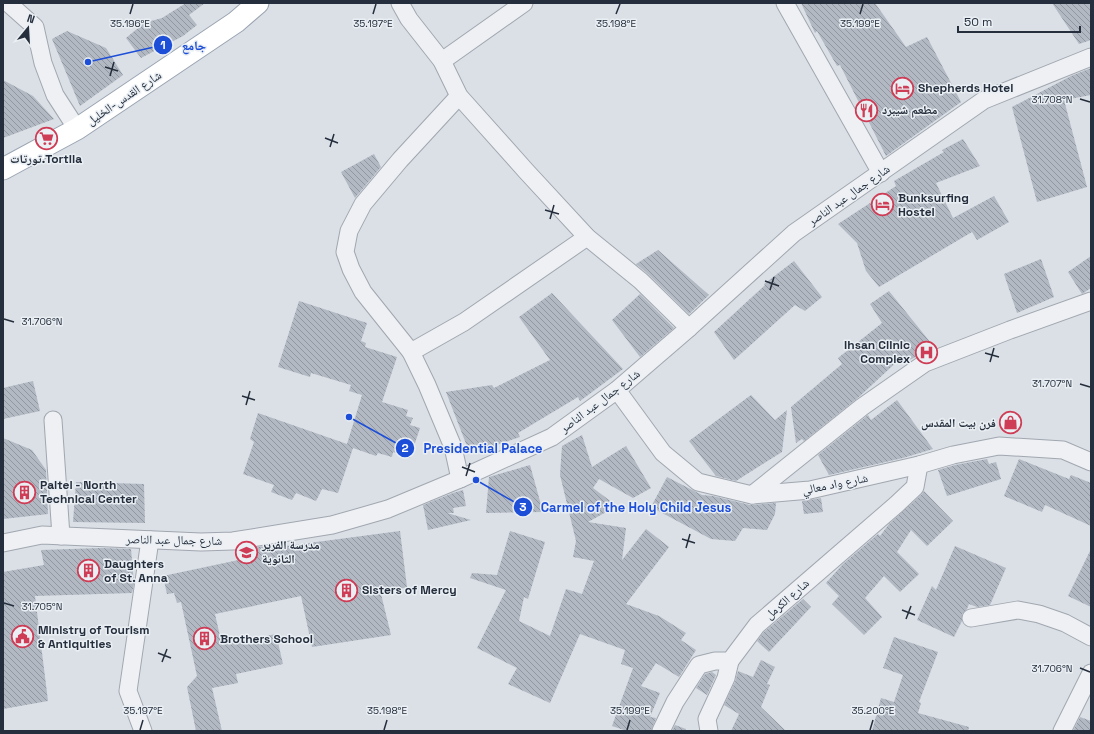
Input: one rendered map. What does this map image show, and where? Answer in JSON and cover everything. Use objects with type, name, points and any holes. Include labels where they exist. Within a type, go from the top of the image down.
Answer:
[{"type":"main road","name":"شارع القدس-الخليل","points":[[3,169],[77,129],[236,22],[258,3]]},
{"type":"street","points":[[8,3],[35,27],[43,63],[55,95],[77,129]]},
{"type":"street","points":[[400,3],[409,19],[442,61],[459,96],[587,237],[641,281],[689,328]]},
{"type":"street","points":[[442,61],[524,3]]},
{"type":"street","points":[[785,3],[881,173]]},
{"type":"street","name":"شارع جمال عبد الناصر","points":[[3,543],[42,535],[201,542],[233,540],[332,525],[388,509],[460,479],[552,436],[618,390],[794,233],[984,100],[1091,56]]},
{"type":"street","points":[[459,96],[400,160],[363,204],[349,231],[344,252],[351,270],[363,292],[411,352],[427,385],[453,447],[460,479]]},
{"type":"street","points":[[411,352],[464,322],[587,237]]},
{"type":"street","points":[[752,495],[862,407],[925,363],[1091,301]]},
{"type":"street","name":"شارع واد معالي","points":[[618,390],[663,453],[698,482],[752,495],[810,490],[919,465],[953,454],[999,446],[1063,450],[1091,462]]},
{"type":"street","points":[[53,420],[61,536]]},
{"type":"street","name":"شارع الكرمل","points":[[730,661],[757,625],[915,487],[919,465]]},
{"type":"street","points":[[143,731],[128,691],[150,540]]},
{"type":"street","points":[[971,618],[1018,610],[1038,614],[1064,623],[1091,637]]},
{"type":"street","points":[[661,731],[698,665],[714,661],[730,661],[726,678],[707,719],[709,731]]},
{"type":"street","points":[[1062,731],[1091,673]]},
{"type":"building","points":[[186,3],[205,3],[189,15],[197,25],[183,36],[141,58],[126,38],[144,23],[162,18]]},
{"type":"building","name":"Shepherds Hotel","points":[[801,3],[875,3],[906,47],[927,37],[961,102],[886,156],[840,65],[837,66],[817,31],[815,33]]},
{"type":"building","points":[[1052,3],[1091,3],[1091,40],[1079,44]]},
{"type":"building","points":[[67,31],[106,48],[123,75],[80,106],[52,39]]},
{"type":"building","points":[[1091,68],[1091,95],[1064,100],[1087,187],[1037,202],[1012,107],[1071,76]]},
{"type":"building","points":[[3,80],[33,96],[54,119],[3,138]]},
{"type":"building","points":[[963,139],[980,166],[936,183],[953,218],[994,196],[1009,222],[977,240],[972,232],[879,287],[866,271],[857,243],[838,224],[896,186],[894,181],[944,152],[942,150]]},
{"type":"building","points":[[374,154],[381,167],[355,198],[341,172]]},
{"type":"building","points":[[658,250],[709,295],[689,314],[636,264]]},
{"type":"building","points":[[1091,256],[1091,288],[1082,294],[1068,272]]},
{"type":"building","points":[[1041,259],[1054,297],[1017,313],[1004,274]]},
{"type":"building","points":[[794,261],[822,297],[805,311],[795,305],[734,360],[714,332],[765,285],[764,284]]},
{"type":"building","points":[[889,291],[935,348],[905,362],[902,357],[860,396],[804,441],[802,439],[796,443],[791,407],[842,364],[838,358],[882,323],[870,304]]},
{"type":"building","points":[[552,293],[623,369],[580,401],[578,397],[518,433],[520,437],[470,454],[446,392],[492,385],[494,388],[550,360],[519,317]]},
{"type":"building","points":[[640,294],[674,328],[640,357],[612,320]]},
{"type":"building","points":[[299,301],[367,323],[361,341],[366,343],[365,347],[397,357],[382,402],[408,410],[406,416],[413,418],[410,425],[420,428],[410,458],[393,452],[392,457],[378,453],[376,456],[353,448],[338,493],[322,489],[316,501],[296,493],[292,500],[271,492],[274,485],[243,474],[254,442],[250,439],[258,413],[347,444],[362,395],[349,391],[351,385],[311,373],[310,377],[278,367]]},
{"type":"building","points":[[33,381],[40,411],[3,419],[3,388]]},
{"type":"building","points":[[751,395],[775,420],[787,410],[782,452],[736,481],[716,476],[689,441]]},
{"type":"building","points":[[897,400],[933,449],[903,458],[829,475],[818,455],[868,415],[871,420]]},
{"type":"building","points":[[582,435],[592,467],[626,446],[651,488],[633,498],[599,479],[593,488],[617,506],[588,522],[626,528],[622,560],[646,529],[669,547],[626,604],[659,616],[686,633],[681,640],[696,650],[679,677],[656,663],[641,686],[660,693],[650,717],[656,718],[651,731],[627,731],[612,726],[633,668],[621,664],[625,650],[580,634],[550,703],[508,684],[517,668],[477,648],[506,590],[470,578],[472,573],[497,575],[510,531],[545,542],[528,599],[524,597],[519,621],[550,636],[566,589],[582,594],[594,561],[573,557],[576,541],[560,475],[562,446]]},
{"type":"building","name":"Paltel - North Technical Center","points":[[3,438],[32,450],[46,470],[48,514],[3,519]]},
{"type":"building","points":[[987,459],[989,464],[996,462],[1001,479],[947,496],[938,470]]},
{"type":"building","points":[[1019,459],[1069,479],[1071,475],[1091,483],[1091,526],[1045,505],[1042,512],[1004,496]]},
{"type":"building","points":[[530,465],[543,512],[486,513],[489,477]]},
{"type":"building","points":[[667,477],[702,495],[713,496],[750,505],[776,503],[775,514],[767,530],[743,528],[735,541],[711,539],[651,507]]},
{"type":"building","points":[[76,482],[144,484],[145,523],[73,522]]},
{"type":"building","points":[[463,490],[466,506],[453,508],[454,513],[447,513],[471,520],[428,530],[423,505]]},
{"type":"building","points":[[924,491],[953,521],[927,546],[911,530],[897,552],[919,574],[900,592],[884,576],[865,598],[882,617],[864,635],[832,604],[839,596],[826,583],[843,564],[878,534],[880,536],[889,524]]},
{"type":"building","points":[[821,498],[823,512],[804,514],[802,501]]},
{"type":"building","points":[[400,531],[407,587],[381,594],[391,635],[312,647],[301,596],[215,614],[222,645],[276,634],[283,664],[236,674],[238,683],[212,688],[222,731],[196,731],[187,687],[197,676],[181,602],[177,603],[174,593],[167,594],[163,576],[248,558],[247,549],[271,545],[271,548]]},
{"type":"building","points":[[955,546],[1006,568],[990,605],[977,607],[969,604],[967,609],[962,614],[962,621],[954,637],[917,620],[932,586],[936,590]]},
{"type":"building","points":[[101,548],[131,549],[134,584],[132,593],[35,596],[48,701],[3,709],[3,572],[44,565],[41,550]]},
{"type":"building","points":[[1091,549],[1091,607],[1068,596]]},
{"type":"building","points":[[803,599],[811,607],[769,652],[757,641],[764,632]]},
{"type":"building","points":[[894,637],[938,652],[919,702],[921,703],[918,713],[969,727],[968,731],[872,731],[881,698],[894,702],[903,675],[883,668]]},
{"type":"building","points":[[761,660],[775,667],[767,684],[770,685],[761,707],[786,731],[731,731],[739,714],[724,705],[735,682],[738,671],[753,677]]},
{"type":"building","points":[[712,672],[716,675],[707,695],[696,688],[705,674]]},
{"type":"building","points":[[1080,717],[1091,721],[1091,731],[1073,731]]},
{"type":"building","points":[[675,725],[686,729],[686,731],[672,731]]},
{"type":"place","name":"جامع","points":[[88,62]]},
{"type":"place","name":"Shepherds Hotel","points":[[902,88]]},
{"type":"place","name":"مطعم شيبرد","points":[[866,110]]},
{"type":"place","name":"تورتات.Tortila","points":[[46,138]]},
{"type":"place","name":"Bunksurfing Hostel","points":[[883,205]]},
{"type":"place","name":"Ihsan Clinic Complex","points":[[926,352]]},
{"type":"place","name":"Presidential Palace","points":[[349,417]]},
{"type":"place","name":"فرن بيت المقدس","points":[[1011,423]]},
{"type":"place","name":"Carmel of the Holy Child Jesus","points":[[476,480]]},
{"type":"place","name":"Paltel - North Technical Center","points":[[25,492]]},
{"type":"place","name":"مدرسة الفرير الثانوية","points":[[247,552]]},
{"type":"place","name":"Daughters of St. Anna","points":[[89,571]]},
{"type":"place","name":"Sisters of Mercy","points":[[347,590]]},
{"type":"place","name":"Ministry of Tourism & Antiquities","points":[[22,637]]},
{"type":"place","name":"Brothers School","points":[[205,639]]}]
